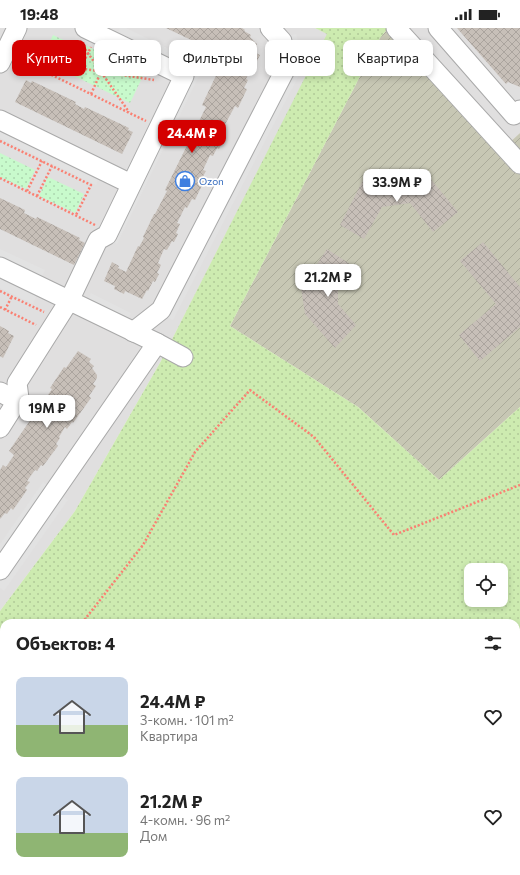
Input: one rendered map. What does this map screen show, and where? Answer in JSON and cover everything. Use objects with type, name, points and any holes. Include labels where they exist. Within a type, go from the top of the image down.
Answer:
[{"type":"street","points":[[8,58],[17,28]]},
{"type":"street","points":[[133,332],[161,310],[285,70],[282,41],[270,28]]},
{"type":"street","points":[[396,28],[520,164]]},
{"type":"street","points":[[438,28],[514,115],[519,112]]},
{"type":"street","points":[[0,428],[19,398],[17,383],[69,300],[98,240],[107,234],[184,76],[87,34]]},
{"type":"street","points":[[0,120],[131,184]]},
{"type":"street","points":[[0,267],[183,357]]},
{"type":"street","points":[[0,570],[157,344]]},
{"type":"street","points":[[0,392],[17,401]]},
{"type":"path","points":[[86,57],[88,53],[87,34]]},
{"type":"path","points":[[87,34],[88,53],[94,62]]},
{"type":"path","points":[[8,58],[91,94],[159,127]]},
{"type":"path","points":[[91,94],[99,76]]},
{"type":"path","points":[[104,76],[130,113]]},
{"type":"path","points":[[125,76],[156,81]]},
{"type":"path","points":[[0,141],[91,185],[76,215]]},
{"type":"path","points":[[27,191],[42,161]]},
{"type":"path","points":[[37,196],[52,166]]},
{"type":"path","points":[[0,178],[108,231]]},
{"type":"path","points":[[0,291],[12,296],[53,325]]},
{"type":"path","points":[[5,310],[12,296]]},
{"type":"path","points":[[0,307],[5,310],[53,325]]},
{"type":"path","points":[[85,619],[143,545],[194,452],[250,390],[314,437],[394,535],[520,485]]},
{"type":"shaded area","points":[[0,28],[315,28],[328,34],[325,40],[265,40],[265,76],[307,76],[161,361],[75,511],[0,611]]},
{"type":"shaded area","points":[[120,28],[126,28],[151,40],[134,40],[118,32]]},
{"type":"shaded area","points":[[388,28],[401,40],[379,40]]},
{"type":"shaded area","points":[[408,28],[520,28],[520,133],[508,144],[433,57],[433,40],[418,40]]},
{"type":"shaded area","points":[[296,34],[298,40],[286,40],[286,37]]},
{"type":"shaded area","points":[[161,45],[169,49],[169,57],[161,53]]},
{"type":"shaded area","points":[[433,71],[509,143],[520,133],[520,407],[439,480],[358,407],[230,326],[360,76],[433,76]]},
{"type":"shaded area","points":[[188,76],[199,76],[117,244],[109,240]]},
{"type":"shaded area","points":[[287,76],[298,76],[173,320],[165,316]]},
{"type":"shaded area","points":[[0,126],[100,175],[96,185],[0,138]]},
{"type":"shaded area","points":[[0,249],[45,270],[40,280],[0,260]]},
{"type":"shaded area","points":[[0,277],[37,295],[33,304],[0,288]]},
{"type":"shaded area","points":[[91,293],[131,313],[127,321],[87,302]]},
{"type":"shaded area","points":[[43,482],[52,488],[0,562],[0,544]]},
{"type":"shaded area","points":[[60,494],[68,500],[4,591],[0,588],[0,580]]},
{"type":"green space","points":[[315,28],[388,28],[379,40],[343,40],[343,76],[360,76],[230,326],[358,407],[439,480],[520,407],[520,619],[0,619],[0,611],[75,511],[161,361],[306,76],[335,76],[335,40],[324,40],[327,34]]},
{"type":"green space","points":[[53,35],[63,40],[51,40]]},
{"type":"green space","points":[[86,45],[94,49],[94,76],[143,76],[130,103],[74,76],[86,76]]},
{"type":"green space","points":[[0,153],[35,170],[26,189],[0,177]]},
{"type":"green space","points":[[48,177],[84,194],[75,213],[39,196]]},
{"type":"building","points":[[166,28],[242,28],[251,35],[250,37],[253,40],[191,40]]},
{"type":"building","points":[[457,28],[520,28],[520,87],[508,82],[506,84]]},
{"type":"building","points":[[257,54],[260,55],[257,61]]},
{"type":"building","points":[[216,76],[247,76],[246,79],[248,80],[244,88],[247,89],[238,108],[235,106],[222,130],[225,131],[221,140],[223,141],[219,149],[217,148],[213,156],[210,155],[203,170],[206,171],[201,180],[204,181],[195,200],[192,199],[187,208],[185,207],[177,223],[180,224],[176,233],[178,234],[174,242],[172,241],[167,250],[164,249],[158,263],[161,265],[155,282],[153,281],[142,299],[125,291],[124,294],[114,289],[115,286],[104,281],[112,262],[119,266],[118,268],[126,272],[138,246],[139,247],[144,238],[143,237],[154,214],[167,191],[165,190],[206,107],[202,105]]},
{"type":"building","points":[[26,80],[31,83],[32,81],[76,102],[75,104],[84,109],[85,107],[129,128],[128,130],[133,132],[122,154],[15,102]]},
{"type":"building","points":[[429,177],[458,212],[433,232],[410,203],[382,207],[364,239],[340,225],[363,180]]},
{"type":"building","points":[[0,198],[25,210],[24,213],[36,219],[37,217],[80,238],[79,240],[85,243],[74,265],[0,229]]},
{"type":"building","points":[[483,242],[520,287],[520,327],[480,361],[459,335],[496,304],[460,261]]},
{"type":"building","points":[[327,249],[353,266],[338,289],[338,304],[356,325],[335,348],[305,314],[301,288]]},
{"type":"building","points":[[0,326],[14,336],[3,358],[0,356]]},
{"type":"building","points":[[78,351],[91,359],[89,362],[94,366],[92,368],[97,375],[97,378],[93,384],[96,386],[89,396],[91,398],[73,423],[72,422],[67,429],[65,427],[56,444],[58,446],[43,466],[41,465],[37,471],[35,470],[27,481],[30,482],[25,488],[27,490],[13,510],[11,508],[7,514],[5,513],[0,519],[0,470],[3,465],[6,467],[14,455],[9,451],[31,419],[34,421],[42,410],[39,408],[52,389],[50,388],[64,367],[66,368]]},
{"type":"place","name":"Ozon","points":[[185,181]]}]
